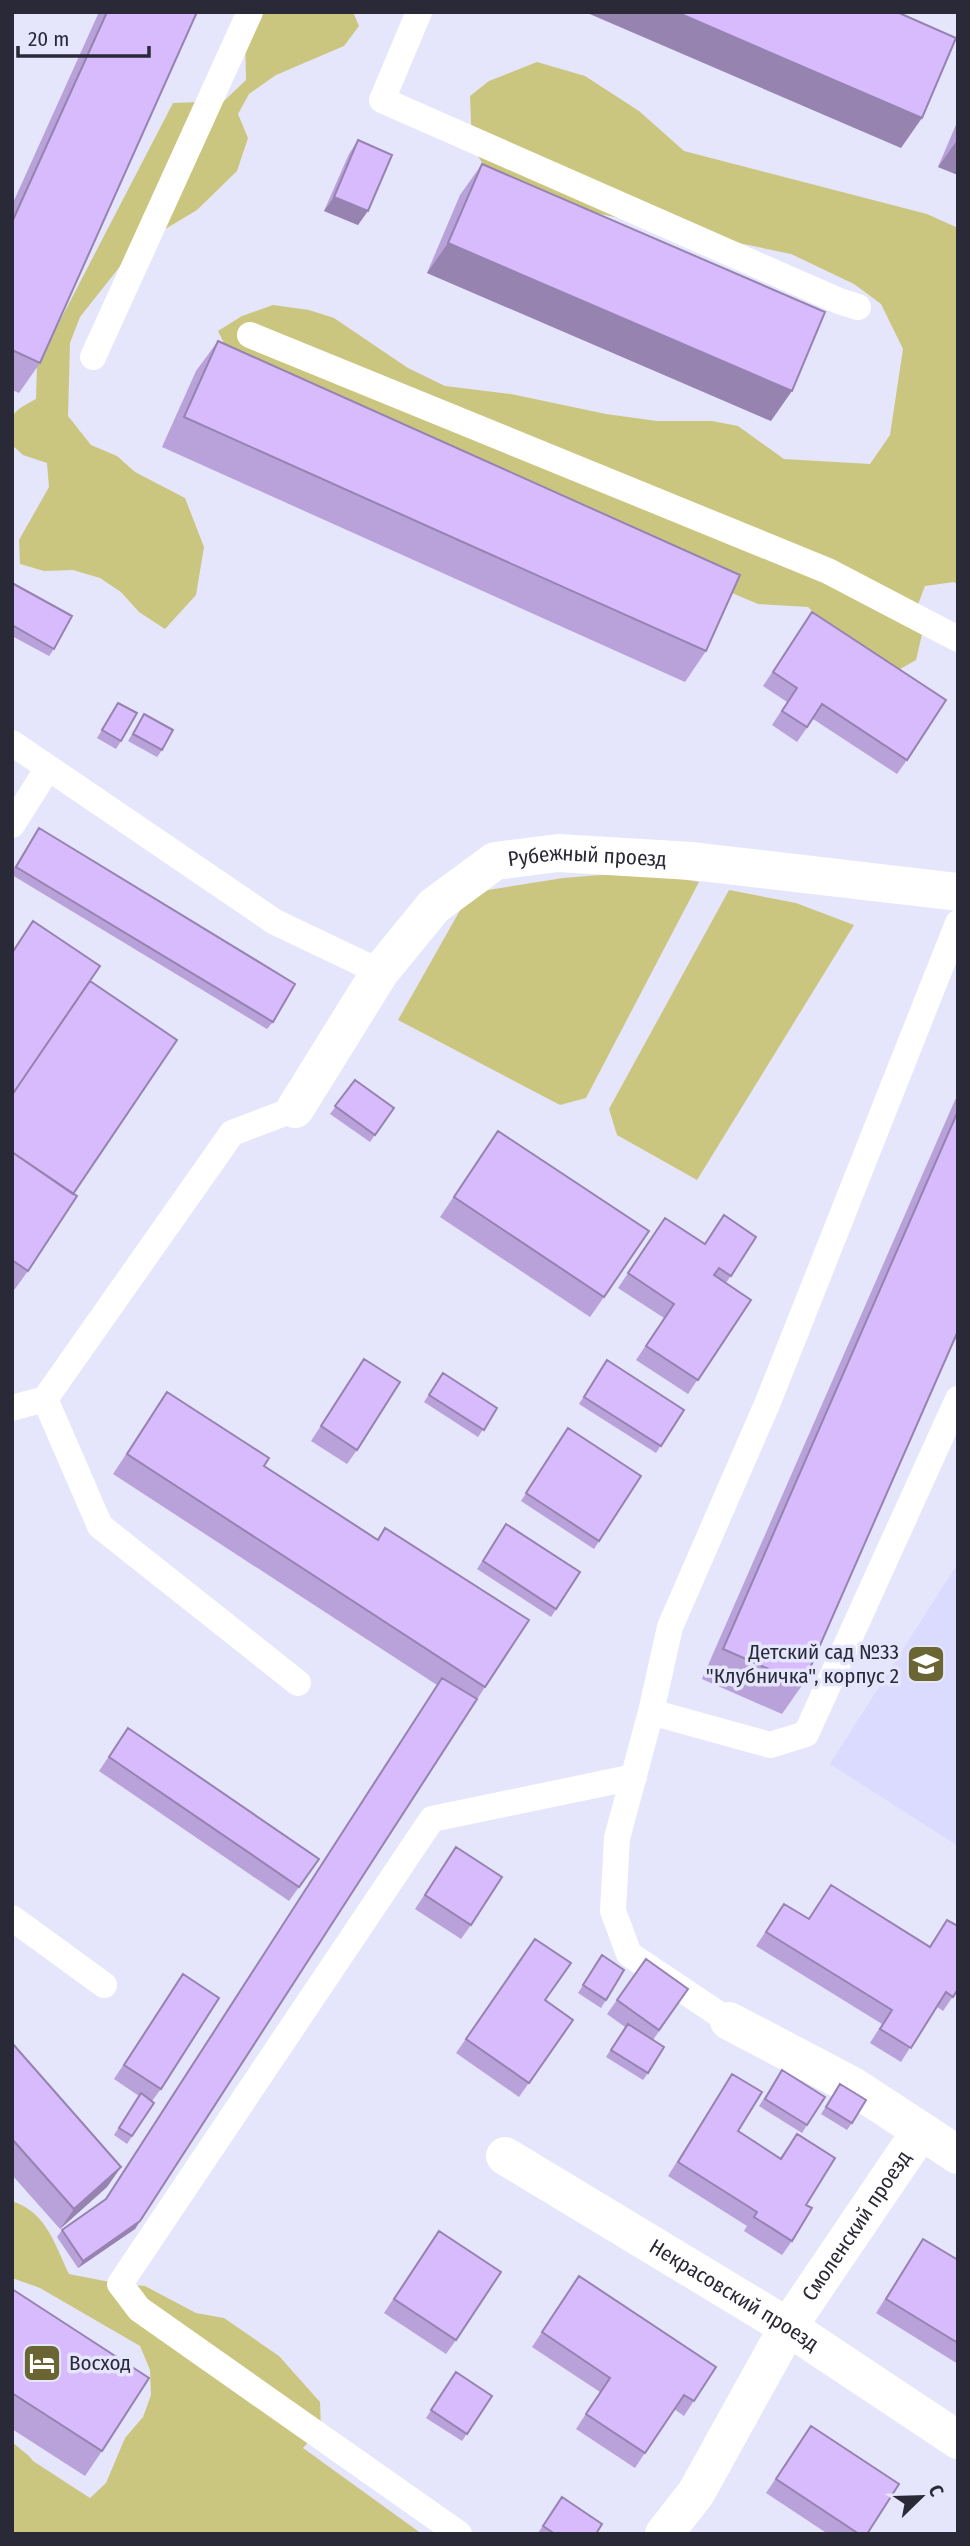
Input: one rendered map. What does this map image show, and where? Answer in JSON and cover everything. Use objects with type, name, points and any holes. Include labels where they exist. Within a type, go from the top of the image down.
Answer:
[{"type":"street","name":"Рубежный проезд","points":[[295,1109],[380,972],[434,906],[495,861],[558,853],[692,861],[958,892]]},
{"type":"street","points":[[729,2021],[851,2085],[958,2155]]},
{"type":"street","name":"Смоленский проезд","points":[[664,2534],[696,2493],[788,2327],[920,2132]]},
{"type":"street","name":"Некрасовский проезд","points":[[505,2156],[788,2327],[958,2440]]},
{"type":"lane","points":[[93,357],[250,12]]},
{"type":"lane","points":[[419,12],[382,100],[839,302],[858,307]]},
{"type":"lane","points":[[250,335],[828,571],[958,639]]},
{"type":"lane","points":[[12,743],[275,922],[380,972]]},
{"type":"lane","points":[[12,825],[48,768]]},
{"type":"lane","points":[[729,2021],[629,1954],[613,1911],[617,1838],[651,1712],[670,1628],[768,1402],[958,923]]},
{"type":"lane","points":[[12,1408],[45,1399],[232,1133],[295,1109]]},
{"type":"lane","points":[[45,1399],[100,1526],[298,1683]]},
{"type":"lane","points":[[651,1712],[770,1745],[806,1734],[958,1399]]},
{"type":"lane","points":[[459,2534],[139,2309],[120,2284],[432,1819],[634,1777]]},
{"type":"lane","points":[[12,1918],[104,1985]]},
{"type":"shaded area","points":[[239,12],[353,12],[359,26],[344,46],[276,75],[249,94],[238,114],[248,138],[237,171],[197,210],[152,237],[129,255],[80,317],[70,343],[68,416],[91,445],[117,456],[135,472],[185,498],[204,547],[196,595],[165,629],[139,612],[121,592],[100,578],[73,570],[44,571],[20,564],[19,540],[49,487],[47,463],[23,455],[12,445],[12,420],[20,408],[36,399],[37,365],[173,103],[224,101],[246,80],[245,30]]},
{"type":"shaded area","points":[[537,62],[585,76],[639,111],[684,151],[927,214],[958,228],[958,585],[954,582],[925,586],[917,607],[923,630],[916,660],[895,672],[869,663],[808,607],[758,604],[260,393],[241,378],[218,331],[242,316],[273,305],[309,310],[334,318],[408,368],[445,386],[511,394],[606,414],[657,421],[712,421],[738,426],[784,459],[870,464],[890,435],[903,349],[881,304],[854,284],[791,254],[543,202],[489,173],[472,147],[470,96],[489,81]]},
{"type":"shaded area","points":[[638,872],[699,882],[586,1098],[560,1105],[398,1020],[463,905],[488,890],[563,878]]},
{"type":"shaded area","points":[[729,890],[796,903],[854,925],[697,1180],[617,1135],[609,1109]]},
{"type":"shaded area","name":"Детский сад №33 \"Клубничка\", корпус 2","points":[[958,1563],[958,1846],[830,1764]]},
{"type":"shaded area","points":[[12,2201],[24,2206],[41,2221],[54,2240],[69,2274],[145,2286],[196,2313],[224,2318],[279,2356],[320,2402],[321,2429],[303,2448],[422,2534],[12,2534],[12,2442],[33,2461],[90,2498],[106,2483],[125,2438],[143,2417],[151,2395],[150,2370],[140,2346],[40,2288],[12,2278]]},
{"type":"building","points":[[107,12],[197,12],[40,363],[12,350],[12,222]]},
{"type":"building","points":[[676,12],[897,12],[956,38],[922,118]]},
{"type":"building","points":[[358,140],[392,155],[368,211],[334,197]]},
{"type":"building","points":[[482,164],[825,312],[792,391],[448,243]]},
{"type":"building","points":[[218,341],[740,575],[706,651],[184,417]]},
{"type":"building","points":[[12,583],[72,616],[54,649],[12,625]]},
{"type":"building","points":[[812,612],[946,700],[907,760],[822,704],[807,727],[782,711],[797,688],[773,672]]},
{"type":"building","points":[[118,703],[137,713],[121,741],[102,730]]},
{"type":"building","points":[[144,714],[173,730],[162,750],[133,734]]},
{"type":"building","points":[[39,828],[295,984],[273,1022],[16,867]]},
{"type":"building","points":[[33,921],[100,966],[12,1095],[12,953]]},
{"type":"building","points":[[90,981],[177,1040],[73,1194],[12,1152],[12,1095]]},
{"type":"building","points":[[355,1080],[394,1108],[375,1135],[335,1106]]},
{"type":"building","points":[[958,1111],[958,1331],[803,1684],[723,1649]]},
{"type":"building","points":[[498,1131],[649,1231],[604,1297],[454,1197]]},
{"type":"building","points":[[12,1152],[77,1196],[28,1271],[12,1260]]},
{"type":"building","points":[[724,1215],[756,1237],[731,1276],[719,1268],[714,1275],[751,1300],[698,1380],[646,1346],[674,1304],[628,1273],[665,1218],[705,1244]]},
{"type":"building","points":[[364,1359],[400,1382],[357,1450],[321,1426]]},
{"type":"building","points":[[607,1360],[684,1410],[661,1446],[584,1397]]},
{"type":"building","points":[[443,1373],[497,1408],[484,1430],[429,1395]]},
{"type":"building","points":[[167,1392],[269,1458],[264,1466],[378,1540],[385,1528],[529,1620],[485,1687],[127,1454]]},
{"type":"building","points":[[568,1428],[641,1476],[599,1541],[526,1493]]},
{"type":"building","points":[[506,1524],[580,1572],[556,1609],[483,1561]]},
{"type":"building","points":[[442,1678],[477,1699],[140,2221],[83,2261],[62,2230],[106,2199]]},
{"type":"building","points":[[128,1728],[319,1859],[299,1887],[109,1757]]},
{"type":"building","points":[[456,1847],[502,1877],[471,1925],[425,1895]]},
{"type":"building","points":[[831,1885],[930,1947],[947,1920],[958,1926],[958,1989],[953,1997],[946,1992],[911,2048],[880,2029],[892,2010],[766,1932],[784,1904],[809,1919]]},
{"type":"building","points":[[535,1939],[571,1963],[545,2000],[573,2020],[529,2083],[466,2039]]},
{"type":"building","points":[[602,1955],[624,1970],[606,2000],[583,1985]]},
{"type":"building","points":[[646,1959],[688,1989],[659,2030],[617,2000]]},
{"type":"building","points":[[183,1974],[219,1998],[161,2089],[124,2065]]},
{"type":"building","points":[[628,2024],[664,2047],[648,2073],[611,2050]]},
{"type":"building","points":[[12,2043],[121,2167],[74,2209],[12,2139]]},
{"type":"building","points":[[782,2070],[825,2097],[807,2125],[765,2099]]},
{"type":"building","points":[[732,2074],[762,2092],[738,2131],[781,2159],[797,2134],[835,2158],[806,2205],[812,2208],[792,2241],[754,2217],[757,2212],[678,2162]]},
{"type":"building","points":[[840,2084],[866,2100],[852,2123],[826,2107]]},
{"type":"building","points":[[141,2093],[154,2103],[132,2136],[119,2128]]},
{"type":"building","points":[[439,2231],[501,2272],[456,2340],[394,2299]]},
{"type":"building","points":[[923,2239],[958,2260],[958,2343],[886,2299]]},
{"type":"building","points":[[579,2276],[716,2367],[694,2401],[684,2395],[645,2453],[586,2414],[610,2378],[542,2332]]},
{"type":"building","name":"Восход","points":[[12,2289],[149,2378],[102,2451],[12,2393]]},
{"type":"building","points":[[456,2372],[492,2396],[467,2434],[431,2410]]},
{"type":"building","points":[[811,2426],[899,2484],[867,2534],[859,2534],[776,2479]]},
{"type":"building","points":[[562,2497],[602,2524],[596,2534],[555,2534],[543,2526]]},
{"type":"place","name":"Детский сад №33 \"Клубничка\", корпус 2","points":[[926,1664]]},
{"type":"place","name":"Восход","points":[[42,2363]]}]
